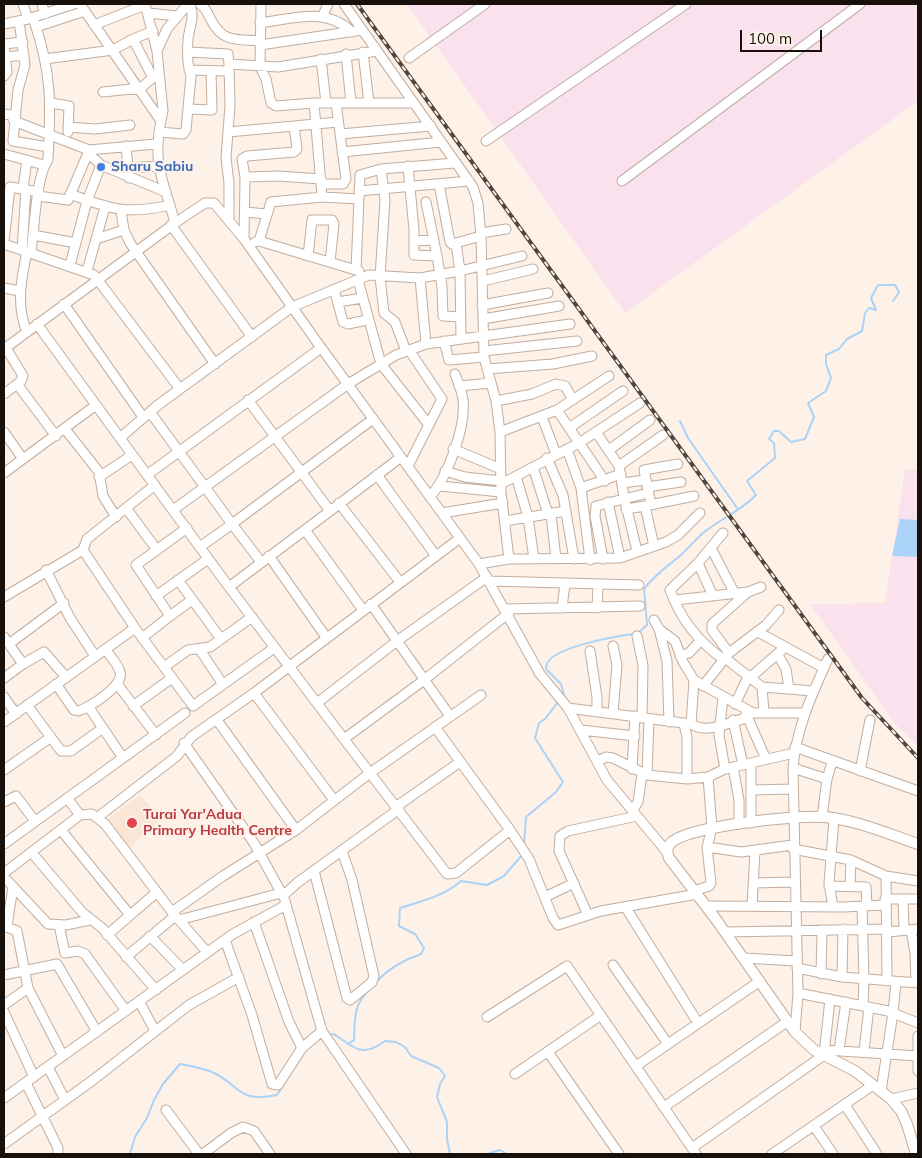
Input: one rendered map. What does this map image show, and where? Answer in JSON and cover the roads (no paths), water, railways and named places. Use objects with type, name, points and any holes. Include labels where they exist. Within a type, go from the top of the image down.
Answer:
[{"type":"main road","points":[[916,1154],[907,1124],[891,1100],[855,1071],[824,1052],[810,1047],[795,1032],[726,932],[669,858],[667,852],[669,845],[679,837],[712,828],[792,817],[834,818],[918,844]]},
{"type":"street","points":[[23,4],[36,27],[46,59],[51,103],[48,160],[44,165],[38,194],[34,235],[27,252],[20,291],[23,321],[27,332]]},
{"type":"street","points":[[42,4],[46,14]]},
{"type":"street","points":[[4,24],[19,22],[74,4]]},
{"type":"street","points":[[157,51],[167,29],[188,4]]},
{"type":"street","points":[[159,132],[185,133],[191,76],[188,52],[192,17],[188,4]]},
{"type":"street","points":[[200,4],[206,10],[219,34],[218,53]]},
{"type":"street","points":[[261,4],[260,67],[266,79],[272,105],[413,103]]},
{"type":"street","points":[[323,15],[328,4]]},
{"type":"street","points":[[344,4],[468,182],[478,203],[483,266],[484,354],[496,401],[500,432],[501,486],[509,559]]},
{"type":"street","points":[[409,58],[485,4]]},
{"type":"street","points":[[486,141],[686,4]]},
{"type":"street","points":[[622,181],[860,4]]},
{"type":"street","points":[[36,27],[82,7],[140,88],[161,121]]},
{"type":"street","points":[[94,25],[146,7],[177,16]]},
{"type":"street","points":[[146,7],[157,51],[155,76],[163,111],[156,144],[158,166],[170,205],[173,224],[252,337]]},
{"type":"street","points":[[260,23],[307,15],[323,15],[340,23],[352,32]]},
{"type":"street","points":[[19,22],[23,42],[24,72],[18,90],[13,142],[48,148]]},
{"type":"street","points":[[219,34],[230,38],[260,43],[362,30]]},
{"type":"street","points":[[46,59],[113,50],[153,31]]},
{"type":"street","points":[[133,39],[155,76]]},
{"type":"street","points":[[4,76],[7,72],[4,44],[23,42]]},
{"type":"street","points":[[189,70],[211,71],[228,68],[288,66],[346,54],[377,51]]},
{"type":"street","points":[[188,52],[228,54],[230,105],[226,165],[230,183],[229,219]]},
{"type":"street","points":[[363,52],[369,103]]},
{"type":"street","points":[[346,54],[351,103]]},
{"type":"street","points":[[6,58],[24,55]]},
{"type":"street","points":[[321,59],[326,103]]},
{"type":"street","points":[[188,109],[212,110],[211,71]]},
{"type":"street","points":[[103,92],[140,88],[155,76]]},
{"type":"street","points":[[51,103],[68,106],[67,140]]},
{"type":"street","points":[[314,103],[322,197]]},
{"type":"street","points":[[245,178],[278,176],[345,182],[336,103]]},
{"type":"street","points":[[4,114],[11,115],[14,121],[67,140],[88,151],[101,165],[166,192]]},
{"type":"street","points":[[228,132],[338,122]]},
{"type":"street","points":[[68,128],[95,129],[130,125]]},
{"type":"street","points":[[246,241],[245,178],[242,163],[244,157],[296,151],[294,126]]},
{"type":"street","points":[[340,134],[430,126]]},
{"type":"street","points":[[342,152],[441,142]]},
{"type":"street","points":[[88,151],[156,144]]},
{"type":"street","points":[[126,146],[129,178]]},
{"type":"street","points":[[88,151],[70,194],[65,201],[24,189],[10,187],[4,243],[87,271],[99,281],[180,389]]},
{"type":"street","points":[[4,154],[44,165]]},
{"type":"street","points":[[27,160],[24,189],[27,252]]},
{"type":"street","points":[[356,270],[360,175],[382,169],[455,163]]},
{"type":"street","points":[[70,265],[87,201],[101,165]]},
{"type":"street","points":[[129,168],[158,166]]},
{"type":"street","points":[[408,166],[416,256],[437,256]]},
{"type":"street","points":[[382,169],[384,188],[380,277],[384,314],[395,322],[407,351],[442,399],[408,466]]},
{"type":"street","points":[[259,241],[271,202],[359,195],[384,188],[468,182]]},
{"type":"street","points":[[440,184],[450,242],[456,243],[506,229]]},
{"type":"street","points":[[70,194],[121,211],[151,209],[170,205]]},
{"type":"street","points":[[426,202],[440,276],[443,316],[445,318],[461,317]]},
{"type":"street","points":[[4,394],[24,376],[5,348],[64,304],[99,281],[173,224],[205,203],[214,203],[246,241],[321,348],[479,564],[507,611],[540,674],[568,708],[607,780],[667,852]]},
{"type":"street","points":[[87,271],[105,207]]},
{"type":"street","points":[[121,211],[124,230],[136,252],[215,364]]},
{"type":"street","points":[[246,212],[266,214]]},
{"type":"street","points":[[308,256],[312,220],[332,220],[334,224],[330,262]]},
{"type":"street","points":[[96,239],[124,230]]},
{"type":"street","points":[[34,235],[76,243]]},
{"type":"street","points":[[414,241],[434,240]]},
{"type":"street","points":[[246,241],[259,241],[380,277],[420,278],[440,276],[522,256]]},
{"type":"street","points":[[456,243],[460,271],[461,339]]},
{"type":"street","points":[[483,281],[533,270]]},
{"type":"street","points":[[120,438],[180,389],[292,307],[369,275]]},
{"type":"street","points":[[420,278],[426,344]]},
{"type":"street","points":[[358,280],[367,320],[381,364],[429,425]]},
{"type":"street","points":[[4,288],[20,291]]},
{"type":"street","points":[[334,289],[345,324],[367,320]]},
{"type":"street","points":[[482,305],[548,293]]},
{"type":"street","points":[[338,302],[362,298]]},
{"type":"street","points":[[64,304],[146,415],[179,451],[261,562]]},
{"type":"street","points":[[483,319],[558,306]]},
{"type":"street","points":[[37,324],[228,587],[450,875],[456,873],[490,848],[510,830]]},
{"type":"street","points":[[173,510],[348,384],[407,351],[426,344],[444,341],[570,324]]},
{"type":"street","points":[[444,341],[449,360],[577,340]]},
{"type":"street","points":[[147,475],[321,348]]},
{"type":"street","points":[[487,369],[553,364],[592,356]]},
{"type":"street","points":[[430,498],[440,486],[454,449],[463,416],[463,399],[455,374]]},
{"type":"street","points":[[500,432],[557,410],[609,376]]},
{"type":"street","points":[[459,386],[491,383]]},
{"type":"street","points":[[17,384],[56,436]]},
{"type":"street","points":[[496,401],[532,394],[556,384],[565,386],[573,400]]},
{"type":"street","points":[[569,428],[624,391]]},
{"type":"street","points":[[248,400],[330,511]]},
{"type":"street","points":[[440,486],[486,492],[501,486],[552,456],[579,443],[640,403]]},
{"type":"street","points":[[4,473],[96,405]]},
{"type":"street","points":[[557,410],[605,481]]},
{"type":"street","points":[[542,417],[563,495],[574,560]]},
{"type":"street","points":[[200,547],[374,419]]},
{"type":"street","points":[[609,450],[650,420]]},
{"type":"street","points":[[65,429],[99,472],[103,496],[116,517]]},
{"type":"street","points":[[4,432],[23,458]]},
{"type":"street","points":[[596,432],[609,450],[621,474],[626,510],[637,551]]},
{"type":"street","points":[[581,488],[621,474],[664,435]]},
{"type":"street","points":[[454,449],[501,469]]},
{"type":"street","points":[[567,449],[581,488],[590,560]]},
{"type":"street","points":[[99,478],[132,455]]},
{"type":"street","points":[[228,587],[401,457]]},
{"type":"street","points":[[654,546],[644,470],[678,464]]},
{"type":"street","points":[[533,467],[549,514],[556,559]]},
{"type":"street","points":[[446,471],[501,486]]},
{"type":"street","points":[[621,474],[647,487]]},
{"type":"street","points":[[377,475],[436,556]]},
{"type":"street","points":[[516,476],[528,517],[534,559]]},
{"type":"street","points":[[603,559],[595,509],[597,505],[624,498],[647,487],[681,482]]},
{"type":"street","points":[[4,597],[46,570],[83,550],[87,539],[155,485]]},
{"type":"street","points":[[486,492],[491,505]]},
{"type":"street","points":[[626,510],[694,496]]},
{"type":"street","points":[[608,502],[620,558]]},
{"type":"street","points":[[339,503],[400,582]]},
{"type":"street","points":[[442,513],[503,504]]},
{"type":"street","points":[[126,508],[157,550]]},
{"type":"street","points":[[505,521],[566,511]]},
{"type":"street","points":[[479,564],[509,559],[590,560],[620,558],[678,535],[700,513]]},
{"type":"street","points":[[568,522],[586,521]]},
{"type":"street","points":[[170,616],[136,565],[187,528]]},
{"type":"street","points":[[304,530],[363,610]]},
{"type":"street","points":[[723,533],[698,563],[671,588],[670,592],[700,641],[725,657],[762,687],[814,691]]},
{"type":"street","points":[[98,817],[177,756],[184,744],[460,538]]},
{"type":"street","points":[[711,548],[735,594]]},
{"type":"street","points":[[83,550],[134,628],[193,706],[222,683],[274,648]]},
{"type":"street","points":[[269,556],[326,638]]},
{"type":"street","points":[[156,596],[208,559]]},
{"type":"street","points":[[698,563],[713,596]]},
{"type":"street","points":[[46,570],[70,618],[95,656]]},
{"type":"street","points":[[317,703],[397,642],[489,579],[565,584],[639,585]]},
{"type":"street","points":[[178,580],[221,639]]},
{"type":"street","points":[[562,608],[565,584]]},
{"type":"street","points":[[597,608],[598,585]]},
{"type":"street","points":[[675,600],[735,594],[761,587]]},
{"type":"street","points":[[725,657],[711,626],[748,592]]},
{"type":"street","points":[[142,638],[192,600]]},
{"type":"street","points":[[23,664],[6,640],[64,603]]},
{"type":"street","points":[[371,604],[450,716]]},
{"type":"street","points":[[344,739],[425,679],[507,611],[640,606]]},
{"type":"street","points":[[703,686],[725,657],[758,632],[779,610]]},
{"type":"street","points":[[164,667],[188,650],[206,649],[252,617]]},
{"type":"street","points":[[654,620],[659,629],[667,660],[668,722]]},
{"type":"street","points":[[4,722],[134,628]]},
{"type":"street","points":[[659,629],[673,638],[680,656],[694,680],[735,704],[746,714],[766,759]]},
{"type":"street","points":[[758,632],[781,651],[826,663],[805,713],[792,768],[798,993],[795,1032]]},
{"type":"street","points":[[634,813],[644,775],[643,666],[637,636]]},
{"type":"street","points":[[680,656],[688,654],[700,641]]},
{"type":"street","points":[[613,646],[617,665],[613,713]]},
{"type":"street","points":[[56,684],[74,710],[78,711],[118,685],[121,673],[105,649]]},
{"type":"street","points":[[200,650],[222,683]]},
{"type":"street","points":[[590,650],[597,697],[597,711]]},
{"type":"street","points":[[735,704],[750,676],[781,651]]},
{"type":"street","points":[[781,651],[790,688]]},
{"type":"street","points":[[4,678],[44,652],[66,677]]},
{"type":"street","points":[[133,706],[172,678]]},
{"type":"street","points":[[687,779],[687,724],[694,680]]},
{"type":"street","points":[[118,685],[156,735]]},
{"type":"street","points":[[762,687],[764,712]]},
{"type":"street","points":[[254,693],[334,800]]},
{"type":"street","points":[[126,957],[223,876],[261,854],[296,830],[370,773],[481,695]]},
{"type":"street","points":[[4,697],[16,714]]},
{"type":"street","points":[[723,698],[722,726],[719,735],[739,800],[739,824]]},
{"type":"street","points":[[27,705],[61,751],[65,753],[103,728]]},
{"type":"street","points":[[88,706],[123,758]]},
{"type":"street","points":[[568,708],[642,717],[695,727],[722,726],[746,714],[753,713],[805,713]]},
{"type":"street","points":[[4,844],[185,713]]},
{"type":"street","points":[[632,768],[635,736],[642,717]]},
{"type":"street","points":[[217,720],[296,830]]},
{"type":"street","points":[[734,720],[747,764],[751,790],[751,823]]},
{"type":"street","points":[[860,771],[870,720]]},
{"type":"street","points":[[436,727],[510,830],[528,860],[558,925],[588,915],[696,893],[710,885],[707,846],[712,828],[708,777]]},
{"type":"street","points":[[581,730],[635,736]]},
{"type":"street","points":[[4,770],[51,737]]},
{"type":"street","points":[[184,744],[261,854],[283,898],[325,1036],[406,1154]]},
{"type":"street","points":[[598,761],[606,757],[613,758],[644,775],[687,779],[708,777],[729,768],[795,750],[918,791]]},
{"type":"street","points":[[5,1095],[26,1083],[206,952],[254,922],[314,871],[460,762]]},
{"type":"street","points":[[822,817],[827,779],[832,762]]},
{"type":"street","points":[[792,768],[827,779]]},
{"type":"street","points":[[751,790],[792,789]]},
{"type":"street","points":[[4,802],[16,796],[36,821]]},
{"type":"street","points":[[67,798],[80,815]]},
{"type":"street","points":[[4,873],[80,815],[85,813],[98,817],[175,916],[206,952]]},
{"type":"street","points":[[588,915],[559,851],[558,843],[563,832],[634,813]]},
{"type":"street","points":[[833,907],[829,886],[834,818]]},
{"type":"street","points":[[61,830],[130,915]]},
{"type":"street","points":[[707,846],[732,852],[793,847],[852,860],[886,876],[918,881]]},
{"type":"street","points":[[752,906],[755,850]]},
{"type":"street","points":[[314,871],[347,998],[350,1000],[372,982],[374,976],[352,880],[342,851]]},
{"type":"street","points":[[32,853],[90,920],[107,934],[156,990]]},
{"type":"street","points":[[850,886],[852,860]]},
{"type":"street","points":[[772,1154],[787,1150],[814,1126],[845,1104],[877,1088],[887,1054],[893,1014],[885,902],[886,876]]},
{"type":"street","points":[[4,877],[44,922],[59,925],[90,920]]},
{"type":"street","points":[[754,882],[794,882]]},
{"type":"street","points":[[545,897],[574,883]]},
{"type":"street","points":[[829,886],[867,888],[863,928],[866,1006],[864,1051]]},
{"type":"street","points":[[12,887],[6,926],[17,931],[28,988],[63,1056]]},
{"type":"street","points":[[107,934],[157,892]]},
{"type":"street","points":[[175,916],[283,898]]},
{"type":"street","points":[[744,958],[796,964],[821,974],[917,983],[915,953],[903,899]]},
{"type":"street","points":[[706,906],[864,906],[903,899],[918,899]]},
{"type":"street","points":[[626,908],[698,1023]]},
{"type":"street","points":[[254,922],[289,1022],[302,1048]]},
{"type":"street","points":[[59,925],[65,953],[82,952],[126,1010]]},
{"type":"street","points":[[726,932],[796,932],[863,928],[911,930]]},
{"type":"street","points":[[842,977],[843,929]]},
{"type":"street","points":[[821,974],[822,930]]},
{"type":"street","points":[[150,936],[183,970]]},
{"type":"street","points":[[225,940],[239,977],[272,1084],[278,1085],[302,1048],[325,1036]]},
{"type":"street","points":[[4,975],[24,969],[57,964],[97,1032]]},
{"type":"street","points":[[612,965],[668,1044]]},
{"type":"street","points":[[487,1017],[567,966],[694,1151],[824,1052],[839,1050],[864,1051],[918,1056]]},
{"type":"street","points":[[4,1144],[42,1118],[189,1005],[239,977]]},
{"type":"street","points":[[636,1066],[760,981]]},
{"type":"street","points":[[4,1005],[28,988]]},
{"type":"street","points":[[798,993],[866,1006],[918,1023]]},
{"type":"street","points":[[824,1052],[830,999]]},
{"type":"street","points":[[139,1001],[155,1031]]},
{"type":"street","points":[[839,1050],[840,1029],[846,1002]]},
{"type":"street","points":[[4,1012],[34,1077]]},
{"type":"street","points":[[515,1074],[601,1015]]},
{"type":"street","points":[[664,1108],[788,1021]]},
{"type":"street","points":[[918,1036],[918,1071]]},
{"type":"street","points":[[548,1052],[619,1154]]},
{"type":"street","points":[[48,1067],[65,1100]]},
{"type":"street","points":[[26,1083],[58,1148],[58,1154]]},
{"type":"street","points":[[891,1100],[918,1093]]},
{"type":"street","points":[[845,1104],[877,1154]]},
{"type":"street","points":[[166,1110],[203,1154],[231,1133],[243,1127],[254,1132],[270,1154]]},
{"type":"street","points":[[814,1126],[833,1154]]},
{"type":"water","points":[[900,519],[918,520],[918,557],[892,556]]},
{"type":"waterway","points":[[638,633],[647,625],[644,589],[703,533],[744,506],[756,495],[747,481],[775,458],[774,443],[769,439],[774,431],[779,431],[791,442],[805,439],[814,417],[808,403],[826,391],[831,378],[826,364],[826,355],[839,349],[847,339],[862,331],[865,313],[869,308],[876,310],[871,298],[878,285],[895,285],[899,292],[893,301]]},
{"type":"waterway","points":[[680,421],[688,438],[737,508]]},
{"type":"waterway","points":[[564,695],[561,684],[546,669],[548,662],[553,657],[587,643],[634,634]]},
{"type":"waterway","points":[[524,845],[526,817],[556,792],[563,782],[535,738],[539,723],[545,719],[558,702]]},
{"type":"waterway","points":[[376,982],[397,965],[421,954],[424,948],[415,934],[399,926],[400,908],[440,894],[461,881],[487,885],[504,876],[522,855]]},
{"type":"waterway","points":[[348,1044],[354,1040],[357,1008],[368,991]]},
{"type":"waterway","points":[[328,1035],[334,1034],[353,1047],[364,1050],[385,1041],[396,1042],[405,1047],[411,1056],[439,1068],[445,1076],[440,1084],[437,1097],[447,1122],[447,1139],[450,1154]]},
{"type":"waterway","points":[[130,1154],[135,1137],[147,1118],[154,1100],[163,1084],[180,1064],[201,1068],[214,1073],[247,1095],[264,1097],[277,1095],[308,1047]]},
{"type":"waterway","points":[[487,1154],[500,1150],[507,1154]]},
{"type":"railway","points":[[357,4],[862,698],[918,758]]},
{"type":"place","name":"Sharu Sabiu","points":[[101,167]]},
{"type":"place","name":"Turai Yar'Adua Primary Health Centre","points":[[132,823]]}]
